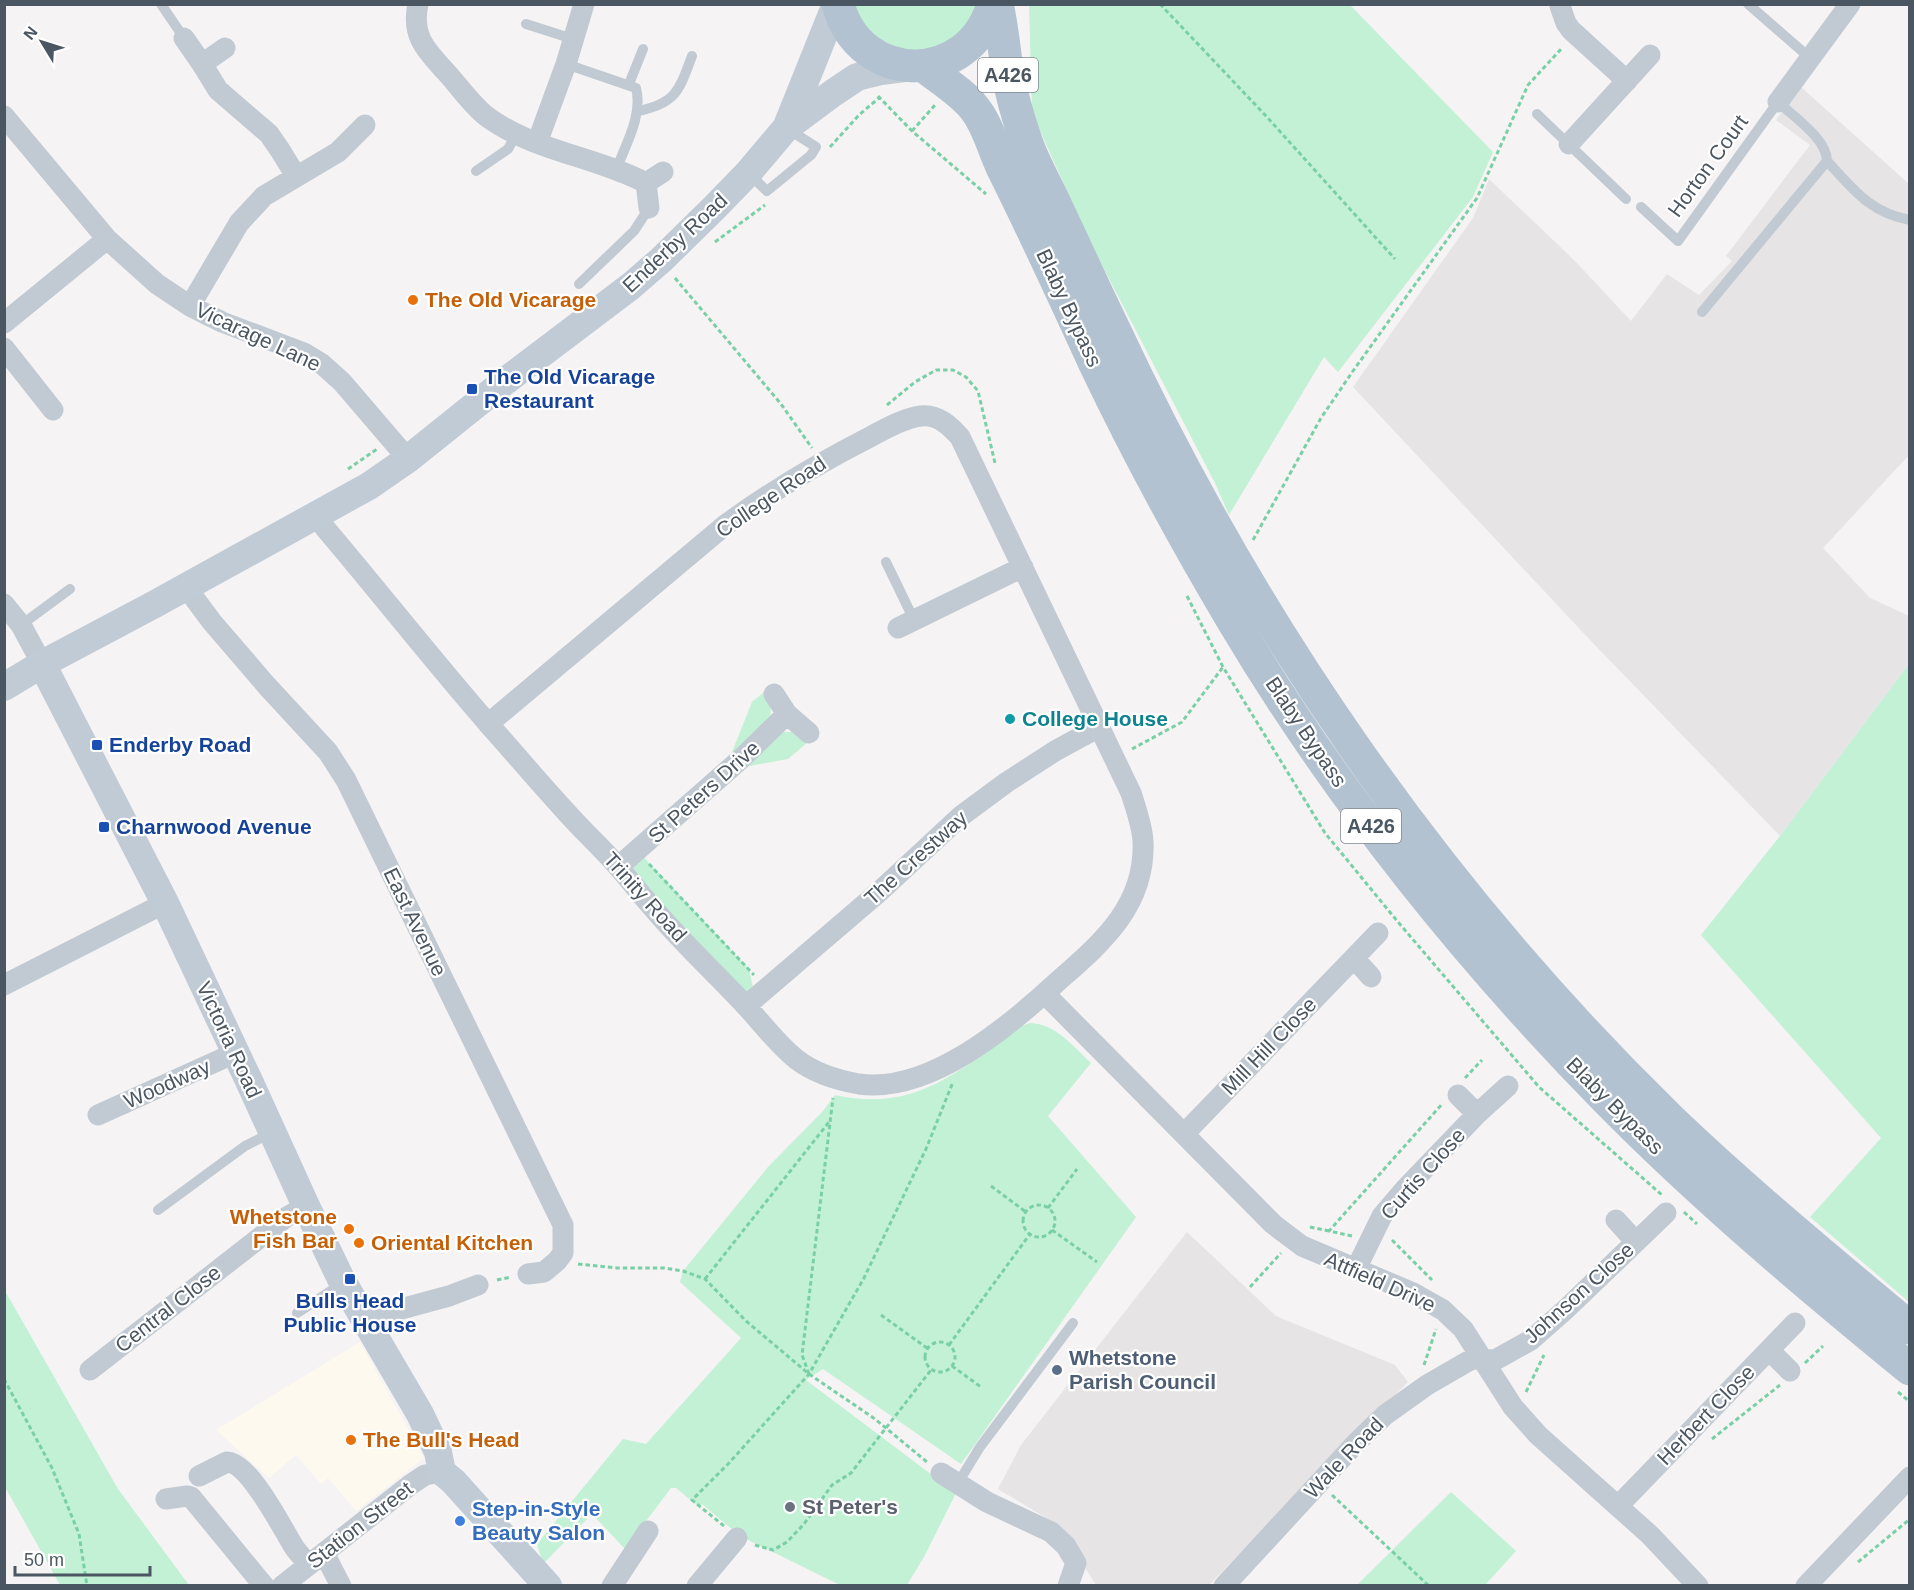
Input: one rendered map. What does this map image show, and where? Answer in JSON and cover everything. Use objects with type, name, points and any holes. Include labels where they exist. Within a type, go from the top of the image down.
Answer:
[{"type":"main road","points":[[837,4],[845,25],[862,46],[885,61],[918,66]]},
{"type":"main road","points":[[786,128],[837,4]]},
{"type":"main road","points":[[786,128],[857,77],[953,58],[983,30],[995,4]]},
{"type":"main road","name":"Blaby Bypass","points":[[995,4],[1005,40],[1011,91],[1027,143],[1123,349],[1210,520],[1266,614],[1344,735],[1473,904],[1545,989],[1584,1030],[1668,1116],[1715,1160],[1776,1215],[1910,1328]]},
{"type":"main road","name":"Blaby Bypass","points":[[918,66],[972,105],[983,120],[998,159],[1096,367],[1184,538],[1272,683],[1375,832],[1415,884],[1498,982],[1607,1100],[1697,1186],[1853,1323],[1910,1369]]},
{"type":"main road","name":"Enderby Road","points":[[4,687],[42,664],[186,588],[369,486],[400,449],[504,382],[631,286],[661,260],[748,172],[786,128]]},
{"type":"main road","name":"Victoria Road","points":[[42,664],[165,903],[343,1283],[420,1414],[438,1452],[442,1472]]},
{"type":"main road","points":[[442,1472],[453,1481],[548,1586]]},
{"type":"street","points":[[418,4],[415,20],[418,37],[435,60],[484,114],[516,135],[537,143],[616,170],[654,178],[649,208]]},
{"type":"street","points":[[537,143],[566,64],[584,4]]},
{"type":"street","points":[[1778,102],[1850,4]]},
{"type":"street","points":[[1557,5],[1566,23],[1576,34],[1627,81]]},
{"type":"street","points":[[184,38],[218,90],[269,134],[296,176]]},
{"type":"street","points":[[202,64],[225,48]]},
{"type":"street","points":[[1569,144],[1650,55]]},
{"type":"street","name":"Vicarage Lane","points":[[4,116],[107,239],[157,284],[190,306],[227,324],[304,353],[322,364],[342,381],[400,449]]},
{"type":"street","points":[[190,306],[239,223],[264,196],[338,152],[365,125]]},
{"type":"street","points":[[4,323],[107,239]]},
{"type":"street","points":[[4,348],[53,410]]},
{"type":"street","name":"College Road","points":[[488,724],[753,504],[822,461],[906,420],[922,416],[934,417],[948,424],[960,437],[1131,793],[1139,819],[1143,843],[1140,873],[1129,904],[1111,932],[1045,994]]},
{"type":"street","name":"Trinity Road","points":[[317,516],[488,724],[659,915],[781,1045],[798,1060],[835,1079],[862,1084],[896,1083],[913,1079],[939,1070],[963,1055],[1045,994]]},
{"type":"street","points":[[906,624],[1023,567]]},
{"type":"street","name":"East Avenue","points":[[186,588],[267,686],[328,752],[346,780],[563,1225],[563,1252]]},
{"type":"street","points":[[4,604],[21,625],[42,664]]},
{"type":"street","points":[[774,694],[787,714],[809,734]]},
{"type":"street","name":"St Peters Drive","points":[[618,867],[743,757],[787,714]]},
{"type":"street","name":"The Crestway","points":[[746,1006],[879,892],[961,816],[1007,782],[1055,751],[1099,727]]},
{"type":"street","points":[[4,985],[165,903]]},
{"type":"street","name":"Mill Hill Close","points":[[1184,1134],[1377,933]]},
{"type":"street","points":[[1354,958],[1371,976]]},
{"type":"street","name":"Attfield Drive","points":[[1045,994],[1273,1224],[1302,1246],[1413,1293],[1447,1313],[1463,1329],[1513,1407],[1538,1435],[1650,1536],[1698,1586]]},
{"type":"street","name":"Woodway","points":[[98,1115],[235,1053]]},
{"type":"street","name":"Curtis Close","points":[[1356,1269],[1382,1216],[1478,1114],[1508,1086]]},
{"type":"street","name":"Curtis Close","points":[[1455,1093],[1478,1114]]},
{"type":"street","name":"Central Close","points":[[90,1370],[285,1218],[306,1206]]},
{"type":"street","name":"Johnson Close","points":[[1484,1360],[1495,1360],[1531,1340],[1666,1213]]},
{"type":"street","points":[[1616,1220],[1636,1242]]},
{"type":"street","points":[[528,1274],[544,1272],[557,1261],[563,1252]]},
{"type":"street","points":[[364,1319],[449,1296],[478,1285]]},
{"type":"street","name":"Herbert Close","points":[[1618,1506],[1795,1323]]},
{"type":"street","points":[[1769,1350],[1792,1374]]},
{"type":"street","name":"Wale Road","points":[[1224,1586],[1384,1415],[1427,1385],[1472,1359],[1484,1360]]},
{"type":"street","points":[[199,1476],[227,1462],[236,1465],[266,1497],[295,1548],[316,1559],[341,1586]]},
{"type":"street","name":"Station Street","points":[[282,1586],[410,1485],[425,1475],[442,1472]]},
{"type":"street","points":[[1806,1586],[1910,1477]]},
{"type":"street","points":[[949,1478],[987,1502],[1051,1532],[1066,1546],[1076,1563],[1068,1586]]},
{"type":"street","points":[[166,1499],[191,1497],[264,1586]]},
{"type":"street","points":[[612,1586],[648,1531]]},
{"type":"street","points":[[698,1586],[738,1538]]},
{"type":"lane","points":[[161,4],[184,38]]},
{"type":"lane","points":[[1748,4],[1810,58]]},
{"type":"lane","points":[[526,24],[573,39]]},
{"type":"lane","points":[[629,84],[643,49]]},
{"type":"lane","points":[[638,111],[657,107],[679,91],[692,56]]},
{"type":"lane","points":[[566,64],[636,88],[639,99],[638,111],[616,170]]},
{"type":"lane","points":[[1702,312],[1827,161],[1827,154],[1822,143],[1778,102]]},
{"type":"lane","name":"Horton Court","points":[[1641,207],[1677,240],[1778,102]]},
{"type":"lane","points":[[1537,114],[1626,199]]},
{"type":"lane","points":[[476,171],[508,149],[516,135]]},
{"type":"lane","points":[[1827,161],[1870,205],[1888,214],[1910,220]]},
{"type":"lane","points":[[579,284],[634,231],[649,208]]},
{"type":"lane","points":[[886,562],[906,624]]},
{"type":"lane","points":[[21,625],[70,590]]},
{"type":"lane","points":[[158,1210],[245,1146],[272,1132]]},
{"type":"lane","points":[[297,1313],[343,1283]]},
{"type":"lane","points":[[949,1478],[980,1447],[1073,1323]]},
{"type":"path","points":[[1160,4],[1266,116],[1395,259]]},
{"type":"path","points":[[1252,543],[1321,418],[1477,198],[1528,85],[1576,34]]},
{"type":"path","points":[[880,97],[887,94]]},
{"type":"path","points":[[912,131],[941,99]]},
{"type":"path","points":[[661,260],[781,404],[822,461]]},
{"type":"path","points":[[345,471],[400,449]]},
{"type":"path","points":[[1114,759],[1182,722],[1223,667],[1185,588]]},
{"type":"path","points":[[638,851],[766,988]]},
{"type":"path","points":[[931,1370],[851,1473],[832,1485],[804,1524],[787,1542],[773,1550],[738,1538],[692,1500],[729,1463],[809,1374],[869,1268],[926,1149],[963,1055]]},
{"type":"path","points":[[1427,1385],[1421,1372],[1439,1322],[1454,1303],[1389,1237],[1370,1239],[1329,1231],[1455,1093],[1482,1060]]},
{"type":"path","points":[[809,1374],[802,1355],[835,1079]]},
{"type":"path","points":[[705,1279],[830,1120]]},
{"type":"path","points":[[1048,1208],[1077,1169]]},
{"type":"path","points":[[991,1186],[1026,1212]]},
{"type":"path","points":[[1036,1206],[1048,1208],[1055,1218],[1052,1230],[1042,1237],[1030,1234],[1024,1224],[1026,1212],[1036,1206]]},
{"type":"path","points":[[1052,1230],[1097,1262]]},
{"type":"path","points":[[949,1345],[1030,1234]]},
{"type":"path","points":[[1250,1287],[1292,1239]]},
{"type":"path","points":[[563,1252],[574,1264],[616,1268],[664,1268],[683,1271],[705,1279],[746,1321],[809,1374],[887,1429],[949,1478]]},
{"type":"path","points":[[478,1285],[528,1274]]},
{"type":"path","points":[[881,1315],[927,1348]]},
{"type":"path","points":[[1513,1407],[1523,1397],[1553,1335],[1547,1325]]},
{"type":"path","points":[[937,1342],[949,1345],[955,1355],[948,1371],[942,1373],[931,1370],[924,1360],[927,1348],[937,1342]]},
{"type":"path","points":[[1709,1441],[1823,1346]]},
{"type":"path","points":[[952,1366],[981,1387]]},
{"type":"path","points":[[4,1379],[52,1468],[79,1534],[87,1586]]},
{"type":"path","points":[[1319,1482],[1429,1586]]},
{"type":"path","points":[[1851,1567],[1910,1520]]},
{"type":"shaded area","points":[[1801,87],[1909,184],[1909,455],[1823,548],[1870,598],[1909,616],[1909,664],[1780,836],[1591,641],[1353,387],[1473,218],[1489,179],[1575,261],[1631,321],[1667,274],[1699,295],[1732,261],[1726,256],[1810,145],[1776,120]]},
{"type":"shaded area","points":[[1187,1232],[1276,1316],[1395,1365],[1408,1382],[1209,1585],[1096,1585],[1058,1525],[998,1489],[1021,1445]]},
{"type":"shaded area","points":[[360,1342],[424,1458],[356,1511],[328,1478],[321,1484],[296,1455],[269,1478],[216,1430]]},
{"type":"green space","points":[[851,5],[981,5],[960,38],[911,55],[872,38]]},
{"type":"green space","points":[[1029,5],[1350,5],[1493,152],[1473,197],[1338,372],[1324,357],[1229,515],[1215,483],[1091,244],[1032,113]]},
{"type":"green space","points":[[1909,664],[1909,1302],[1810,1217],[1881,1138],[1701,935],[1780,836]]},
{"type":"green space","points":[[764,692],[771,701],[770,721],[730,757],[752,702]]},
{"type":"green space","points":[[783,732],[793,732],[808,742],[788,759],[738,768]]},
{"type":"green space","points":[[638,851],[749,969],[755,997],[746,1006],[618,867]]},
{"type":"green space","points":[[1030,1023],[1048,1027],[1056,1032],[1091,1063],[1048,1116],[1136,1217],[961,1464],[823,1369],[806,1380],[956,1493],[924,1557],[907,1585],[840,1585],[740,1536],[702,1504],[699,1507],[676,1488],[671,1488],[625,1549],[592,1514],[543,1564],[537,1544],[623,1439],[646,1444],[741,1338],[680,1282],[683,1271],[768,1167],[823,1111],[835,1095],[858,1099],[879,1099],[917,1092],[952,1075],[991,1049],[1013,1030]]},
{"type":"green space","points":[[4,1289],[118,1489],[189,1585],[60,1585],[5,1487]]},
{"type":"green space","points":[[1451,1492],[1516,1551],[1485,1585],[1357,1585]]},
{"type":"place","name":"The Old Vicarage","points":[[413,300]]},
{"type":"place","name":"The Old Vicarage Restaurant","points":[[472,389]]},
{"type":"place","name":"College House","points":[[1010,719]]},
{"type":"place","name":"Enderby Road","points":[[97,745]]},
{"type":"place","name":"Charnwood Avenue","points":[[104,827]]},
{"type":"place","name":"Whetstone Fish Bar","points":[[349,1229]]},
{"type":"place","name":"Oriental Kitchen","points":[[359,1243]]},
{"type":"place","name":"Bulls Head Public House","points":[[350,1279]]},
{"type":"place","name":"Whetstone Parish Council","points":[[1057,1370]]},
{"type":"place","name":"The Bull's Head","points":[[351,1440]]},
{"type":"place","name":"St Peter's","points":[[790,1507]]},
{"type":"place","name":"Step-in-Style Beauty Salon","points":[[460,1521]]}]
